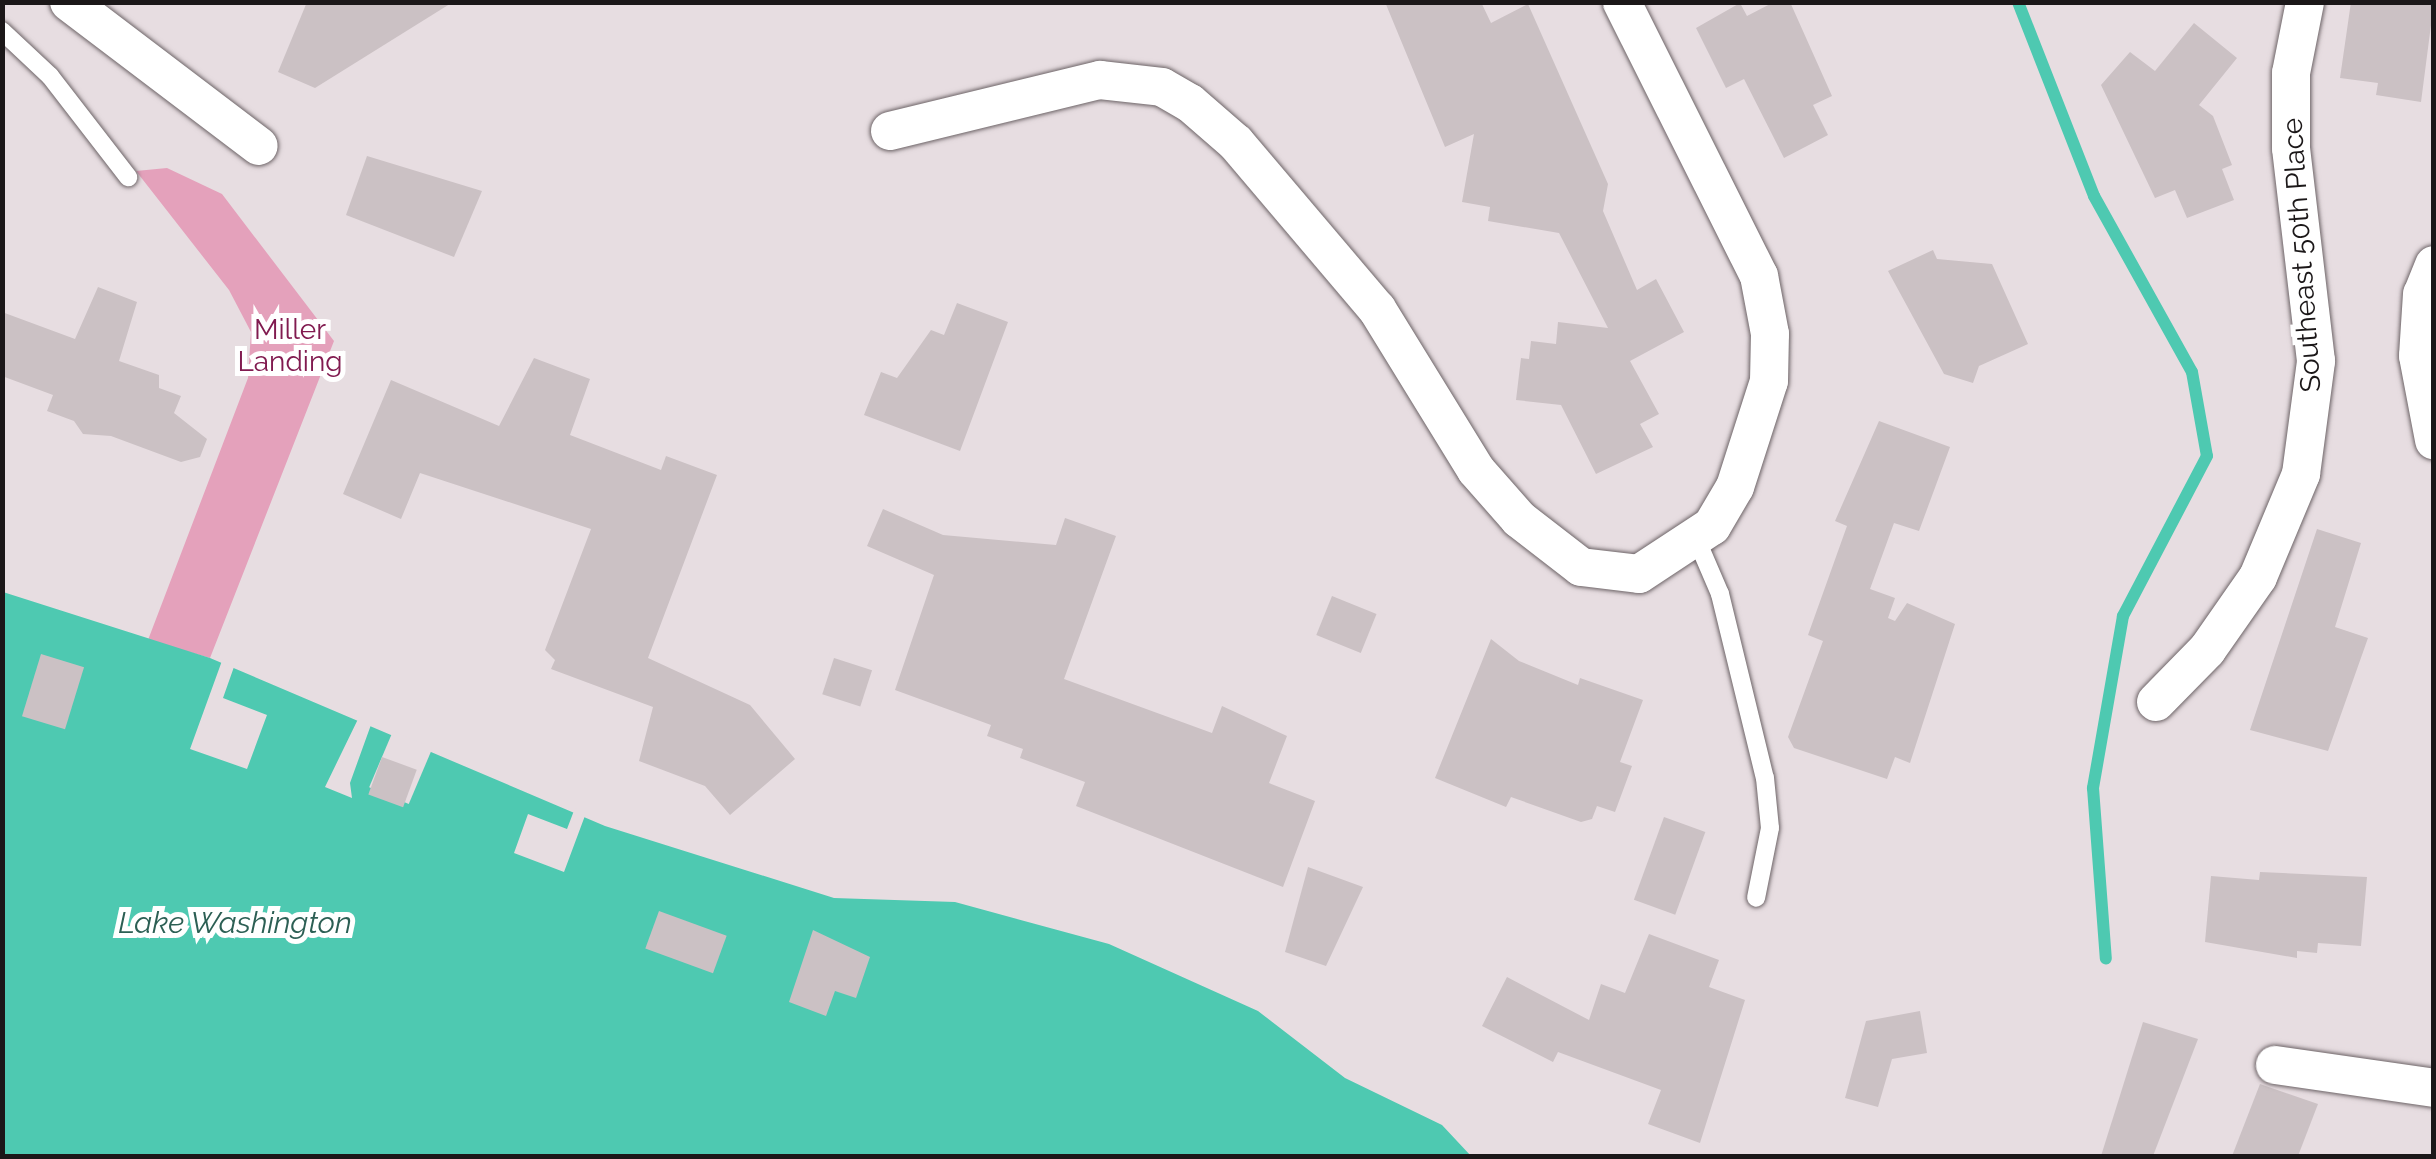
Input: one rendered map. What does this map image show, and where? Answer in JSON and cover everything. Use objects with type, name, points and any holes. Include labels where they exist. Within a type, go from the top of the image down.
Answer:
[{"type":"street","points":[[69,2],[259,146]]},
{"type":"street","points":[[890,131],[1100,80],[1162,87],[1236,143],[1377,309],[1476,470],[1550,550],[1581,567],[1639,574],[1712,526],[1756,438],[1770,334],[1759,276],[1622,2]]},
{"type":"street","name":"Southeast 50th Place","points":[[2156,702],[2207,650],[2258,577],[2301,474],[2313,418],[2316,361],[2291,148],[2291,73],[2305,2]]},
{"type":"street","points":[[2434,264],[2418,356],[2434,440]]},
{"type":"street","points":[[2275,1064],[2434,1088]]},
{"type":"lane","points":[[2,31],[50,76],[128,177]]},
{"type":"lane","points":[[1696,538],[1720,594],[1765,778],[1770,828],[1756,898]]},
{"type":"green space","name":"Miller Landing","points":[[167,168],[222,194],[334,341],[210,658],[148,640],[248,378],[251,332],[229,290],[136,171]]},
{"type":"water","name":"Lake Washington","points":[[3,592],[210,658],[605,826],[834,898],[955,902],[1109,944],[1258,1011],[1345,1078],[1442,1125],[1471,1156],[3,1156]]},
{"type":"pier","points":[[223,658],[235,664],[223,698],[267,715],[247,769],[190,749]]},
{"type":"pier","points":[[359,717],[372,722],[350,783],[352,798],[325,787]]},
{"type":"pier","points":[[393,731],[433,748],[409,804],[369,787]]},
{"type":"pier","points":[[575,808],[586,813],[564,872],[514,853],[528,814],[567,829]]},
{"type":"building","points":[[307,2],[453,2],[315,88],[278,72]]},
{"type":"building","points":[[1385,2],[1481,2],[1491,23],[1528,4],[1608,184],[1603,211],[1637,290],[1656,279],[1684,332],[1630,361],[1659,414],[1640,424],[1653,447],[1596,474],[1561,405],[1516,400],[1521,358],[1529,359],[1531,341],[1556,344],[1558,322],[1608,328],[1559,233],[1488,221],[1490,207],[1462,202],[1474,134],[1445,147]]},
{"type":"building","points":[[1774,2],[1790,2],[1832,96],[1813,105],[1828,135],[1784,158],[1744,79],[1726,88],[1696,28],[1740,3],[1747,16]]},
{"type":"building","points":[[2351,2],[2434,2],[2421,102],[2376,95],[2378,83],[2340,78]]},
{"type":"building","points":[[2194,23],[2237,58],[2199,105],[2213,116],[2232,165],[2222,169],[2234,200],[2187,218],[2175,190],[2155,198],[2101,85],[2130,52],[2155,71]]},
{"type":"building","points":[[367,156],[482,191],[454,257],[346,215]]},
{"type":"building","points":[[1933,250],[1937,259],[1992,264],[2028,344],[1979,366],[1973,383],[1944,374],[1888,271]]},
{"type":"building","points":[[98,287],[137,302],[119,361],[159,375],[159,388],[181,396],[174,413],[207,439],[200,457],[181,462],[111,436],[83,434],[74,421],[47,411],[53,395],[2,376],[2,312],[75,339]]},
{"type":"building","points":[[957,303],[1008,322],[960,451],[864,415],[881,372],[897,378],[931,330],[944,335]]},
{"type":"building","points":[[534,358],[590,379],[570,435],[661,470],[666,456],[717,475],[648,658],[750,705],[795,759],[730,815],[705,786],[639,761],[653,707],[551,669],[555,660],[545,650],[591,529],[420,473],[401,519],[343,494],[391,380],[499,426]]},
{"type":"building","points":[[1879,421],[1950,447],[1919,531],[1894,523],[1870,589],[1895,598],[1888,618],[1895,621],[1907,603],[1955,624],[1910,763],[1895,757],[1887,779],[1794,748],[1788,737],[1823,641],[1808,635],[1847,526],[1835,521]]},
{"type":"building","points":[[883,509],[943,535],[1056,545],[1065,518],[1116,536],[1064,679],[1212,733],[1222,706],[1287,736],[1269,783],[1315,801],[1283,887],[1076,806],[1085,782],[1020,758],[1023,749],[987,736],[991,725],[895,690],[934,575],[867,546]]},
{"type":"building","points":[[2317,529],[2361,543],[2335,627],[2368,638],[2328,751],[2250,730]]},
{"type":"building","points":[[1332,596],[1377,614],[1361,653],[1316,635]]},
{"type":"building","points":[[1491,639],[1519,661],[1578,685],[1580,678],[1643,700],[1620,762],[1632,766],[1615,812],[1597,806],[1592,819],[1581,822],[1511,797],[1506,807],[1435,778]]},
{"type":"building","points":[[41,654],[84,667],[65,729],[22,716]]},
{"type":"building","points":[[834,658],[872,670],[860,707],[822,694]]},
{"type":"building","points":[[382,757],[417,770],[403,807],[368,795]]},
{"type":"building","points":[[1664,817],[1705,832],[1675,915],[1634,900]]},
{"type":"building","points":[[1308,867],[1363,887],[1326,966],[1285,952]]},
{"type":"building","points":[[2260,872],[2367,877],[2361,946],[2318,943],[2317,953],[2297,951],[2297,958],[2205,942],[2211,876],[2259,880]]},
{"type":"building","points":[[659,911],[727,936],[713,973],[645,949]]},
{"type":"building","points":[[813,930],[870,957],[856,998],[835,991],[826,1016],[789,1002]]},
{"type":"building","points":[[1649,934],[1719,960],[1709,987],[1745,1000],[1700,1143],[1648,1124],[1661,1090],[1558,1052],[1553,1062],[1482,1026],[1507,977],[1589,1020],[1601,984],[1625,993]]},
{"type":"building","points":[[1920,1011],[1927,1053],[1892,1059],[1878,1107],[1845,1098],[1866,1021]]},
{"type":"building","points":[[2143,1022],[2198,1039],[2153,1156],[2101,1156]]},
{"type":"building","points":[[2260,1084],[2318,1104],[2298,1156],[2232,1156]]},
{"type":"waterway","points":[[2018,2],[2094,196],[2192,372],[2207,456],[2123,616],[2093,788],[2106,959]]}]
